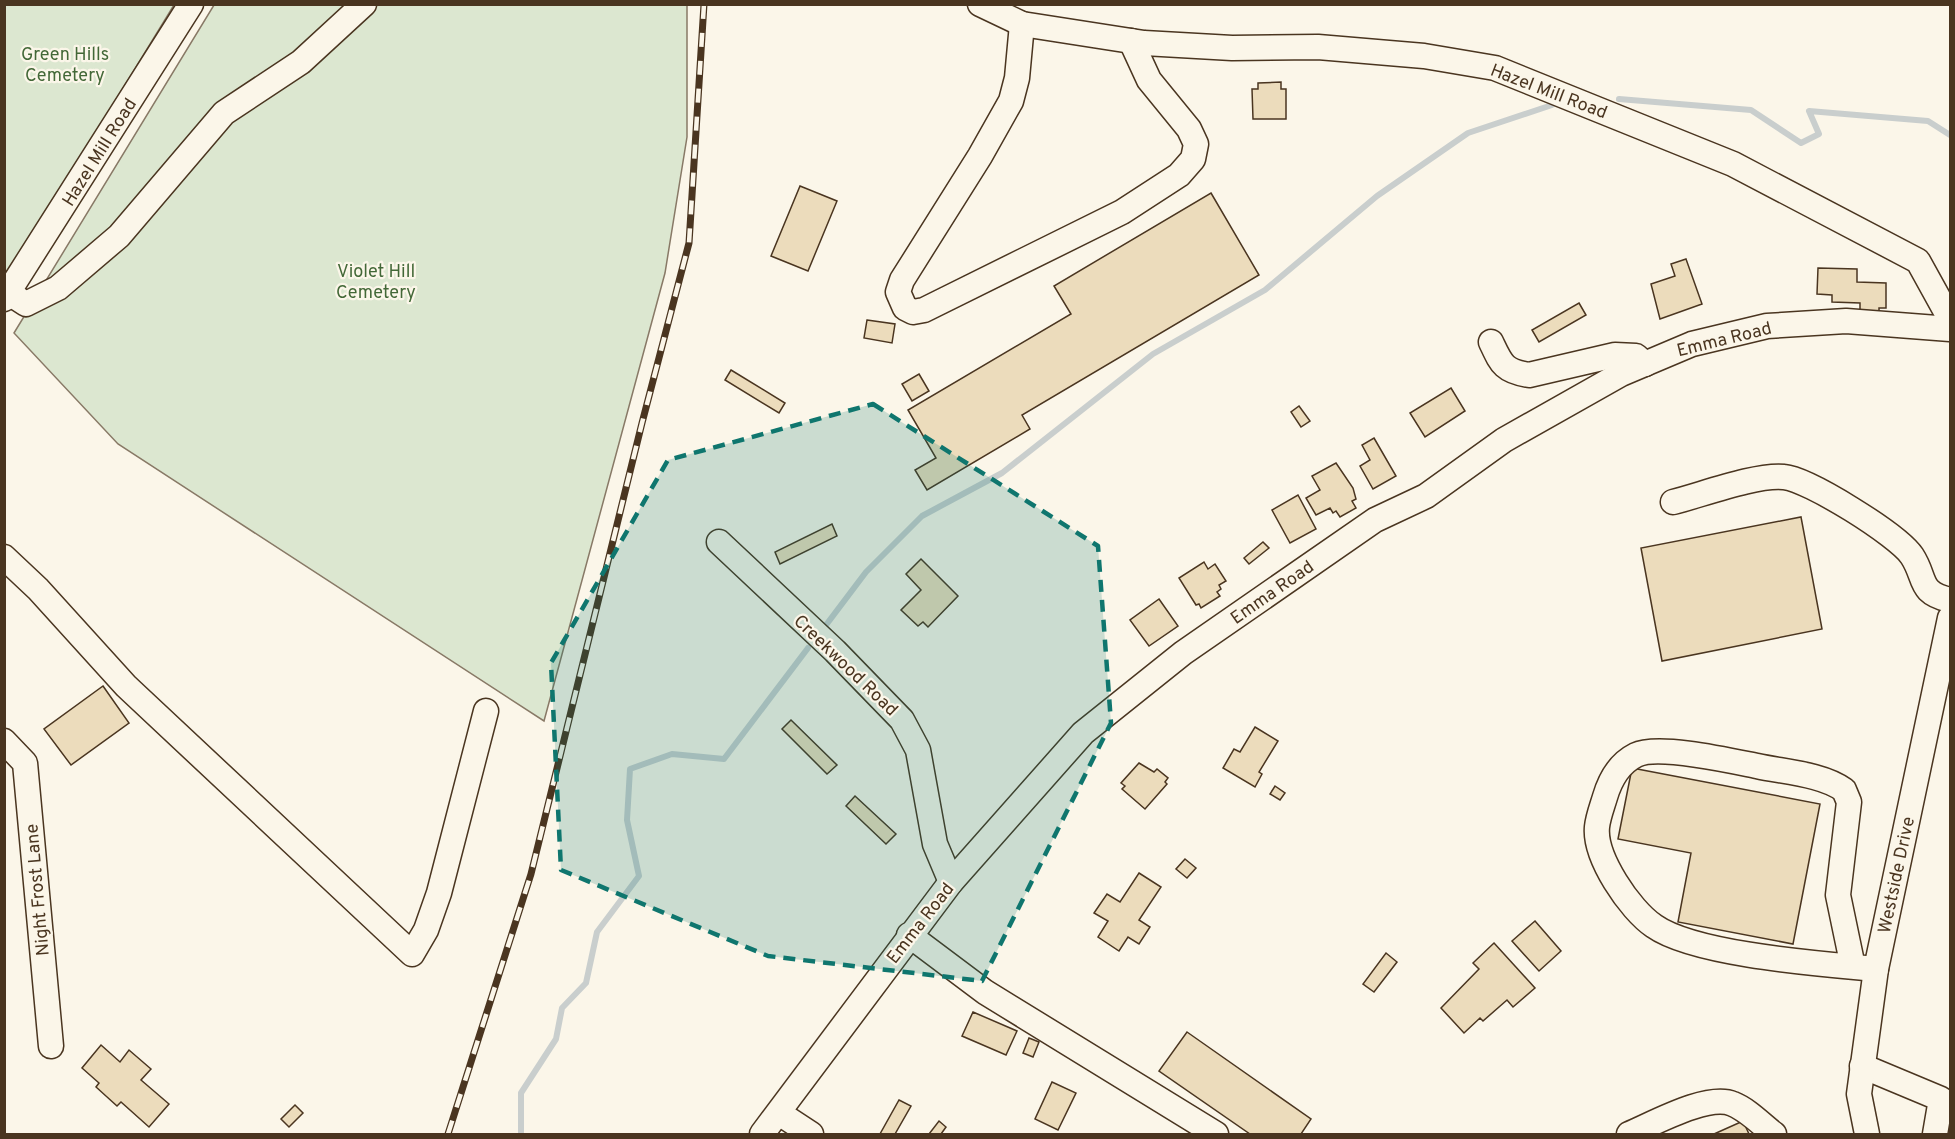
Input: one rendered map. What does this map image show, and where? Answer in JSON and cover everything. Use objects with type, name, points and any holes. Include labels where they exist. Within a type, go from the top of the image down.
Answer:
[{"type":"street","name":"Hazel Mill Road","points":[[7,296],[191,4]]},
{"type":"street","points":[[7,296],[26,304],[58,288],[119,236],[224,113],[301,62],[364,4]]},
{"type":"street","name":"Hazel Mill Road","points":[[980,4],[1022,24],[1131,41],[1232,48],[1318,47],[1424,56],[1495,68],[1733,164],[1918,261],[1950,319]]},
{"type":"street","points":[[1022,24],[1017,78],[1011,101],[980,156],[902,280],[898,292],[905,308],[913,312],[924,310],[1122,212],[1179,175],[1193,159],[1196,144],[1189,129],[1149,80],[1131,41]]},
{"type":"street","name":"Emma Road","points":[[762,1134],[909,935],[951,882],[1083,733],[1183,653],[1375,520],[1426,496],[1504,440],[1621,374],[1692,344],[1767,326],[1846,321],[1950,329]]},
{"type":"street","points":[[1491,342],[1502,366],[1514,373],[1528,375],[1615,355],[1636,356],[1646,364]]},
{"type":"street","points":[[1673,502],[1766,478],[1785,477],[1846,506],[1898,542],[1912,555],[1926,590],[1937,597],[1950,600]]},
{"type":"street","name":"Creekwood Road","points":[[719,542],[835,651],[902,720],[918,750],[935,844],[951,882]]},
{"type":"street","points":[[4,557],[38,589],[126,686],[412,954],[426,930],[439,893],[486,711]]},
{"type":"street","name":"Westside Drive","points":[[1867,1134],[1859,1094],[1865,968],[1942,703],[1950,618]]},
{"type":"street","name":"Night Frost Lane","points":[[4,741],[25,763],[51,1046]]},
{"type":"street","points":[[1664,751],[1739,762],[1825,781],[1844,790],[1849,802],[1838,895],[1865,968],[1699,945],[1654,926],[1631,902],[1605,865],[1598,844],[1597,827],[1608,788],[1620,766],[1638,754],[1664,751]]},
{"type":"street","points":[[909,935],[985,992],[1216,1134]]},
{"type":"street","points":[[1862,1066],[1941,1099],[1935,1134]]},
{"type":"street","points":[[1629,1134],[1690,1108],[1721,1101],[1744,1111],[1774,1134]]},
{"type":"street","points":[[778,1113],[811,1134]]},
{"type":"highlighted area","points":[[873,404],[1098,546],[1111,723],[982,981],[768,956],[561,870],[551,663],[668,460]]},
{"type":"green space","name":"Green Hills Cemetery","points":[[5,5],[174,5],[56,198],[5,275]]},
{"type":"green space","name":"Violet Hill Cemetery","points":[[214,5],[687,5],[687,137],[665,273],[544,721],[118,444],[14,333]]},
{"type":"building","points":[[1281,82],[1281,89],[1286,89],[1286,119],[1253,119],[1252,89],[1258,89],[1258,83]]},
{"type":"building","points":[[800,186],[837,201],[808,271],[771,256]]},
{"type":"building","points":[[1211,193],[1259,275],[1022,415],[1030,429],[927,490],[915,470],[936,458],[908,410],[1071,314],[1054,286]]},
{"type":"building","points":[[1686,259],[1702,304],[1660,319],[1651,284],[1675,276],[1671,264]]},
{"type":"building","points":[[1818,268],[1857,269],[1857,282],[1886,283],[1886,308],[1879,308],[1879,312],[1860,311],[1860,303],[1832,302],[1832,295],[1817,294]]},
{"type":"building","points":[[1579,303],[1586,315],[1539,342],[1532,330]]},
{"type":"building","points":[[867,320],[895,324],[892,343],[864,338]]},
{"type":"building","points":[[731,370],[785,403],[779,413],[725,380]]},
{"type":"building","points":[[919,374],[929,391],[912,401],[902,384]]},
{"type":"building","points":[[1451,388],[1465,411],[1425,437],[1410,413]]},
{"type":"building","points":[[1299,406],[1310,421],[1301,427],[1291,412]]},
{"type":"building","points":[[1374,438],[1396,476],[1373,489],[1360,466],[1370,460],[1362,445]]},
{"type":"building","points":[[1336,463],[1353,488],[1356,499],[1352,501],[1356,508],[1340,517],[1330,508],[1316,515],[1306,498],[1320,490],[1312,476]]},
{"type":"building","points":[[1298,495],[1316,529],[1290,543],[1272,510]]},
{"type":"building","points":[[1801,517],[1822,629],[1662,661],[1641,548]]},
{"type":"building","points":[[832,524],[837,536],[780,564],[775,552]]},
{"type":"building","points":[[1263,542],[1269,548],[1249,564],[1244,558]]},
{"type":"building","points":[[921,559],[958,596],[928,627],[923,622],[918,626],[901,610],[921,590],[906,574]]},
{"type":"building","points":[[1204,562],[1208,569],[1215,564],[1226,581],[1219,585],[1221,589],[1217,592],[1220,596],[1201,608],[1199,604],[1196,605],[1179,578]]},
{"type":"building","points":[[1159,599],[1178,626],[1149,646],[1130,620]]},
{"type":"building","points":[[103,686],[129,723],[71,765],[44,729]]},
{"type":"building","points":[[791,720],[837,765],[827,774],[782,729]]},
{"type":"building","points":[[1255,727],[1278,741],[1259,772],[1262,774],[1255,787],[1223,768],[1234,749],[1240,752]]},
{"type":"building","points":[[1139,763],[1154,772],[1157,769],[1168,778],[1165,782],[1167,784],[1145,809],[1122,789],[1125,786],[1121,783]]},
{"type":"building","points":[[1632,768],[1820,804],[1793,944],[1678,922],[1691,853],[1618,839]]},
{"type":"building","points":[[1275,786],[1285,793],[1280,800],[1270,794]]},
{"type":"building","points":[[855,796],[896,834],[886,844],[846,806]]},
{"type":"building","points":[[1185,859],[1196,868],[1187,878],[1176,869]]},
{"type":"building","points":[[1139,873],[1161,887],[1139,920],[1150,927],[1139,944],[1128,937],[1119,951],[1098,937],[1108,921],[1094,913],[1107,894],[1120,902]]},
{"type":"building","points":[[1535,921],[1561,951],[1539,971],[1512,941]]},
{"type":"building","points":[[1494,943],[1535,988],[1513,1007],[1507,1000],[1483,1021],[1480,1018],[1464,1033],[1441,1008],[1479,969],[1473,963]]},
{"type":"building","points":[[1386,953],[1397,962],[1374,992],[1363,984]]},
{"type":"building","points":[[973,1012],[1017,1031],[1006,1055],[962,1036]]},
{"type":"building","points":[[1187,1032],[1311,1119],[1301,1134],[1250,1134],[1159,1071]]},
{"type":"building","points":[[1029,1038],[1039,1042],[1033,1057],[1023,1053]]},
{"type":"building","points":[[101,1045],[120,1062],[129,1050],[151,1069],[141,1080],[169,1104],[149,1127],[121,1102],[117,1106],[96,1087],[99,1083],[82,1068]]},
{"type":"building","points":[[1052,1082],[1076,1093],[1058,1130],[1035,1119]]},
{"type":"building","points":[[899,1100],[911,1106],[895,1134],[880,1134]]},
{"type":"building","points":[[295,1105],[303,1113],[289,1127],[281,1119]]},
{"type":"building","points":[[939,1121],[946,1127],[941,1134],[929,1134]]},
{"type":"building","points":[[1743,1121],[1749,1134],[1714,1134]]},
{"type":"waterway","points":[[1619,99],[1751,110],[1801,143],[1819,134],[1809,111],[1928,121],[1950,135]]},
{"type":"waterway","points":[[823,629],[866,572],[922,516],[1002,473],[1153,354],[1265,290],[1377,196],[1468,133],[1552,105]]},
{"type":"waterway","points":[[521,1134],[521,1093],[556,1039],[562,1008],[586,983],[597,932],[639,876],[627,820],[630,769],[672,754],[724,759],[808,648]]},
{"type":"railway","points":[[448,1134],[531,874],[642,423],[689,243],[704,4]]}]
